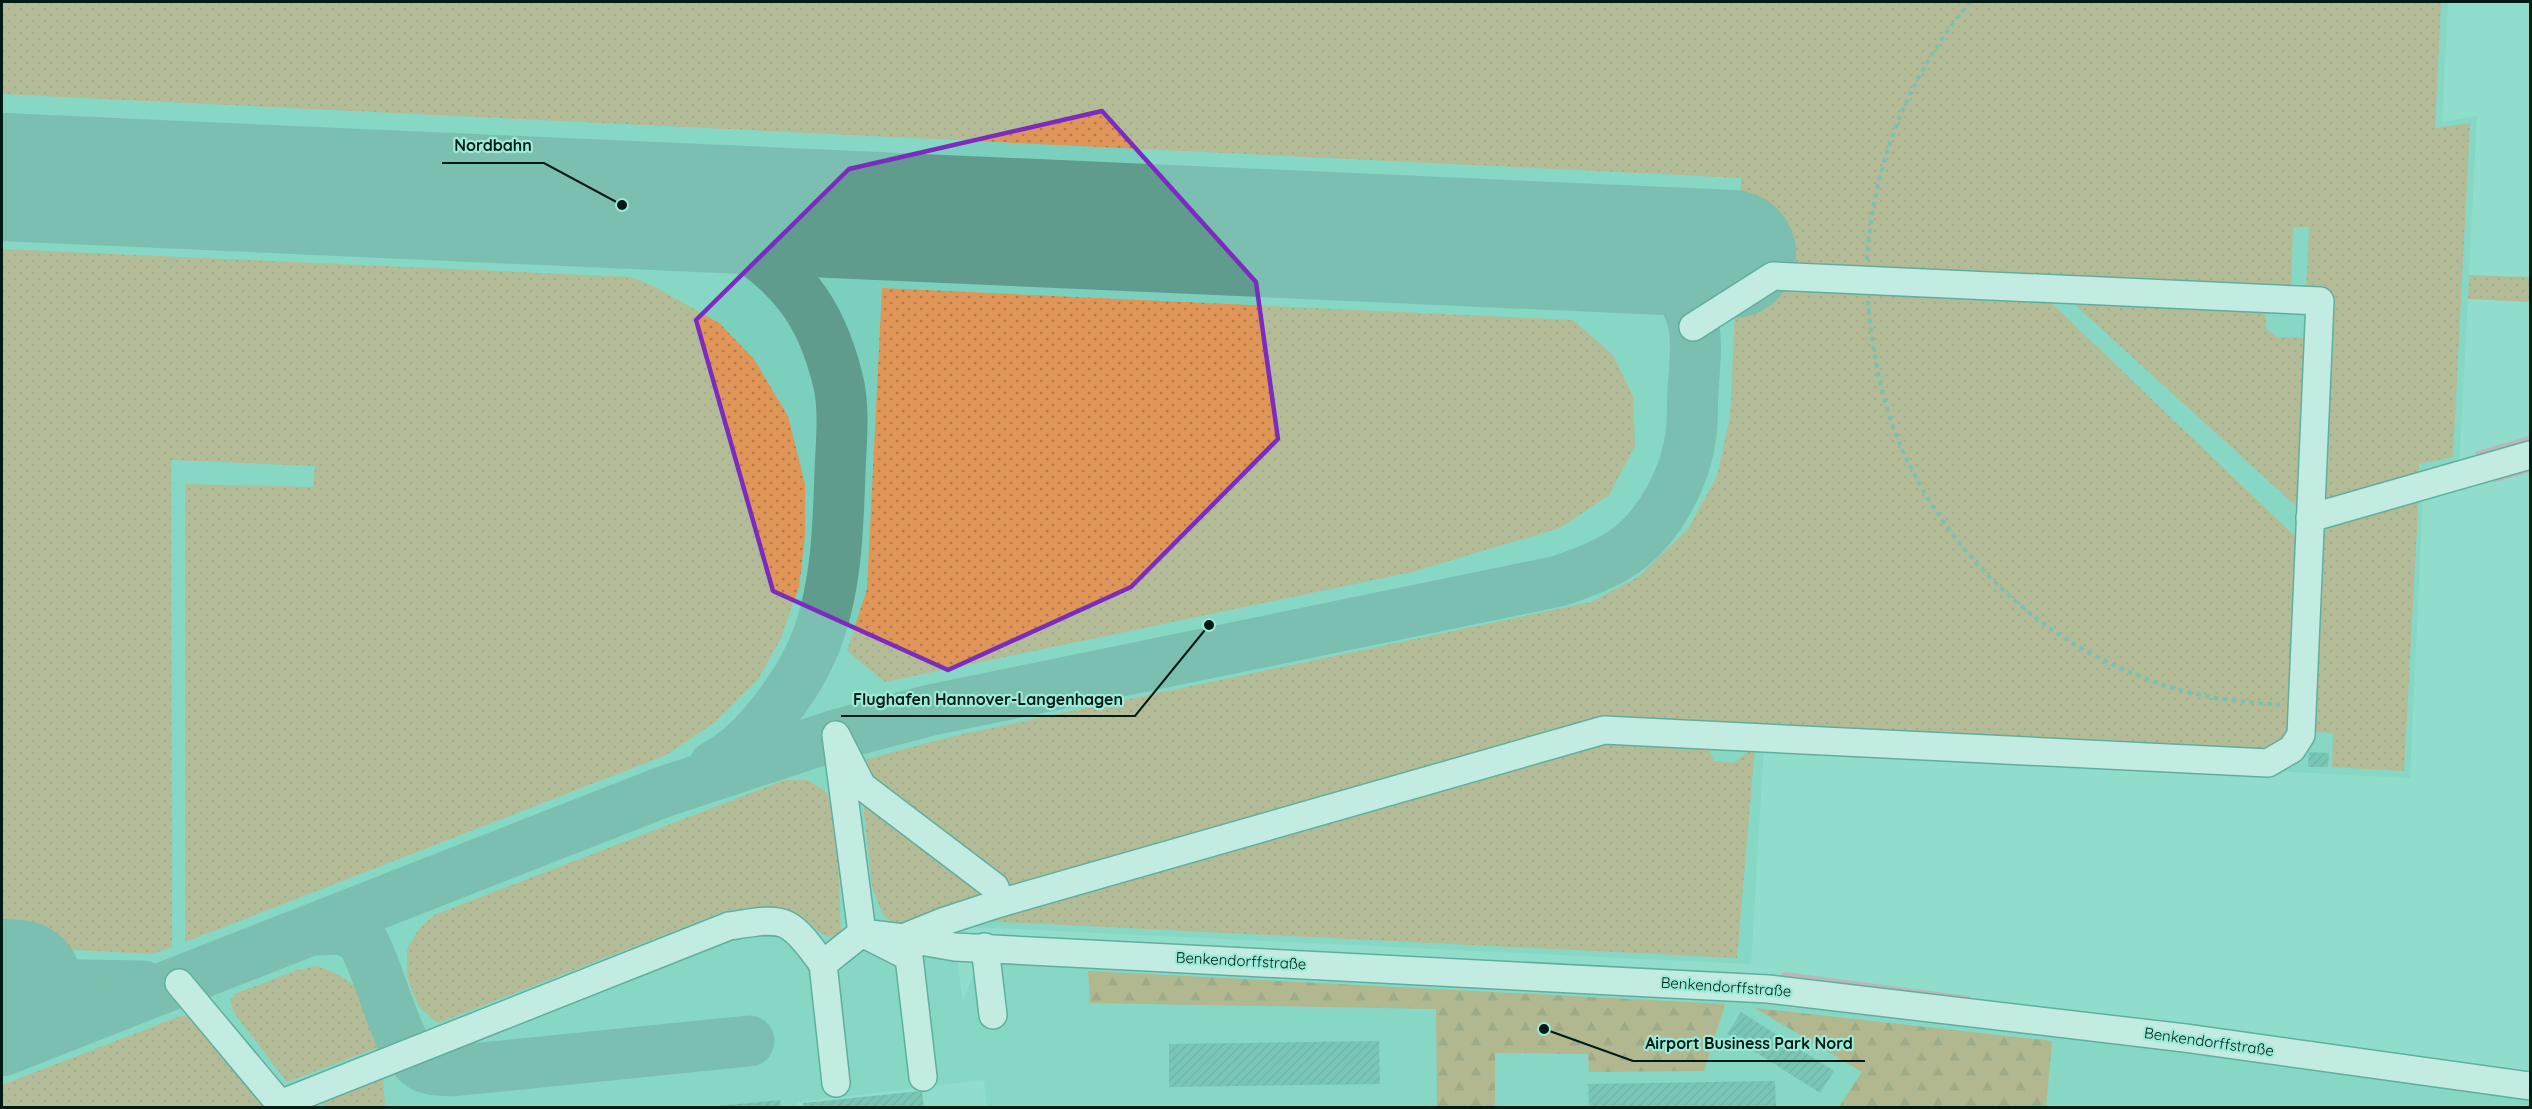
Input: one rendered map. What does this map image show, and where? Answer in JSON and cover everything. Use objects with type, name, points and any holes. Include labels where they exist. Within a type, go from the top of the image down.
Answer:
[{"type":"lane","points":[[903,938],[1000,903],[1604,730],[2268,763],[2292,749],[2301,735],[2320,301],[1773,276],[1693,327]]},
{"type":"lane","points":[[2310,518],[2530,455]]},
{"type":"lane","points":[[862,933],[836,735],[862,786],[995,887],[1000,903]]},
{"type":"lane","points":[[179,983],[281,1106],[729,926],[766,922],[787,925],[804,940],[824,964],[836,1083]]},
{"type":"lane","points":[[824,964],[862,933]]},
{"type":"lane","points":[[862,933],[909,957],[922,1077]]},
{"type":"lane","name":"Benkendorffstraße","points":[[862,933],[955,947],[1768,989],[2185,1038],[2530,1086]]},
{"type":"lane","points":[[985,947],[993,1015]]},
{"type":"path","points":[[1970,2],[1948,28],[1908,94],[1894,130],[1873,204],[1866,281],[1876,364],[1886,405],[1900,445],[1940,520],[1971,557],[2028,613],[2063,637],[2098,658],[2177,689],[2218,698],[2302,706]]},
{"type":"highlighted area","points":[[1102,111],[1256,282],[1278,439],[1131,587],[948,670],[773,591],[696,320],[849,169]]},
{"type":"shaded area","points":[[2,2],[2448,2],[2442,122],[2477,116],[2459,464],[2424,473],[2410,778],[1764,745],[1751,964],[952,926],[963,1001],[985,947],[1768,989],[2530,1086],[2530,1107],[987,1108],[984,1080],[797,1102],[797,1108],[2,1108]]},
{"type":"shaded area","points":[[2,2],[2441,2],[2435,128],[2470,123],[2453,457],[2419,464],[2418,482],[2330,499],[2321,488],[2330,292],[2306,291],[2309,227],[2293,227],[2291,290],[1772,266],[1737,295],[1741,178],[2,94]]},
{"type":"shaded area","points":[[2,249],[632,277],[653,286],[719,323],[754,359],[788,416],[805,484],[805,537],[799,587],[781,638],[759,678],[714,723],[666,755],[185,942],[185,484],[313,487],[315,466],[171,460],[172,947],[152,954],[2,946]]},
{"type":"shaded area","points":[[2469,275],[2530,277],[2530,302],[2468,299]]},
{"type":"shaded area","points":[[1773,283],[2044,296],[2301,542],[2295,730],[2268,756],[1600,722],[1013,886],[869,785],[863,771],[867,759],[958,735],[1591,602],[1638,577],[1688,529],[1717,476],[1730,417],[1735,313]]},
{"type":"shaded area","points":[[882,288],[1573,320],[1613,355],[1633,396],[1635,446],[1609,495],[1560,528],[1412,572],[885,682],[847,651],[867,589]]},
{"type":"shaded area","points":[[2063,294],[2265,305],[2266,329],[2277,337],[2311,338],[2303,506],[2295,505]]},
{"type":"shaded area","points":[[2419,491],[2404,771],[2332,767],[2333,733],[2313,732],[2323,529],[2334,518]]},
{"type":"shaded area","points":[[1605,738],[1706,744],[1714,761],[1733,763],[1755,747],[1737,958],[983,921]]},
{"type":"shaded area","points":[[785,780],[808,780],[825,791],[836,808],[841,931],[833,937],[820,933],[805,920],[786,913],[756,909],[725,911],[438,1023],[419,1007],[407,977],[407,950],[418,930],[434,915]]},
{"type":"shaded area","points":[[862,794],[979,883],[979,894],[971,906],[898,928],[883,915],[872,887]]},
{"type":"shaded area","points":[[317,966],[346,979],[355,987],[368,1005],[382,1046],[287,1082],[234,1013],[230,1001],[235,994],[297,970]]},
{"type":"shaded area","points":[[183,1015],[195,1019],[275,1108],[2,1108],[2,1085]]},
{"type":"shaded area","points":[[383,1076],[385,1107],[322,1108],[327,1096]]},
{"type":"green space","points":[[1088,971],[1725,1004],[1704,1071],[1589,1072],[1588,1054],[1495,1053],[1495,1107],[1437,1107],[1436,1009],[1090,1003]]},
{"type":"green space","points":[[1755,1008],[2052,1041],[2046,1107],[1839,1107],[1862,1072]]},
{"type":"building","points":[[2309,752],[2329,753],[2328,767],[2308,767]]},
{"type":"building","points":[[1741,1012],[1834,1071],[1820,1093],[1727,1034]]},
{"type":"building","points":[[1379,1041],[1380,1084],[1169,1087],[1169,1044]]},
{"type":"building","points":[[1775,1081],[1776,1108],[1589,1108],[1588,1084]]},
{"type":"building","points":[[922,1091],[924,1108],[804,1108],[803,1103]]},
{"type":"building","points":[[780,1100],[781,1108],[718,1108],[718,1106]]},
{"type":"waterway","points":[[2478,454],[2530,439]]},
{"type":"waterway","points":[[2495,479],[2530,469]]},
{"type":"waterway","points":[[1784,975],[1968,999]]},
{"type":"taxiway","points":[[622,205],[671,214],[707,225],[740,243],[772,266],[791,284],[806,303],[818,324],[828,347],[840,392],[842,426],[836,553],[830,594],[819,633],[802,670],[777,708],[746,742],[714,766]]},
{"type":"taxiway","points":[[2,1051],[663,792],[836,735],[931,710],[1559,581],[1601,565],[1625,551],[1638,540],[1660,514],[1684,466],[1691,434],[1695,354],[1695,334],[1691,315],[1678,289],[1648,250]]},
{"type":"taxiway","points":[[312,930],[341,929],[360,937],[403,1041],[411,1056],[428,1068],[452,1071],[749,1041]]},
{"type":"taxiway","points":[[18,984],[143,986]]},
{"type":"runway","points":[[2,177],[1732,254]]},
{"type":"runway","points":[[2,983],[18,984]]},
{"type":"place","name":"Nordbahn","points":[[622,205]]},
{"type":"place","name":"Flughafen Hannover-Langenhagen","points":[[1209,625]]},
{"type":"place","name":"Airport Business Park Nord","points":[[1544,1029]]}]
